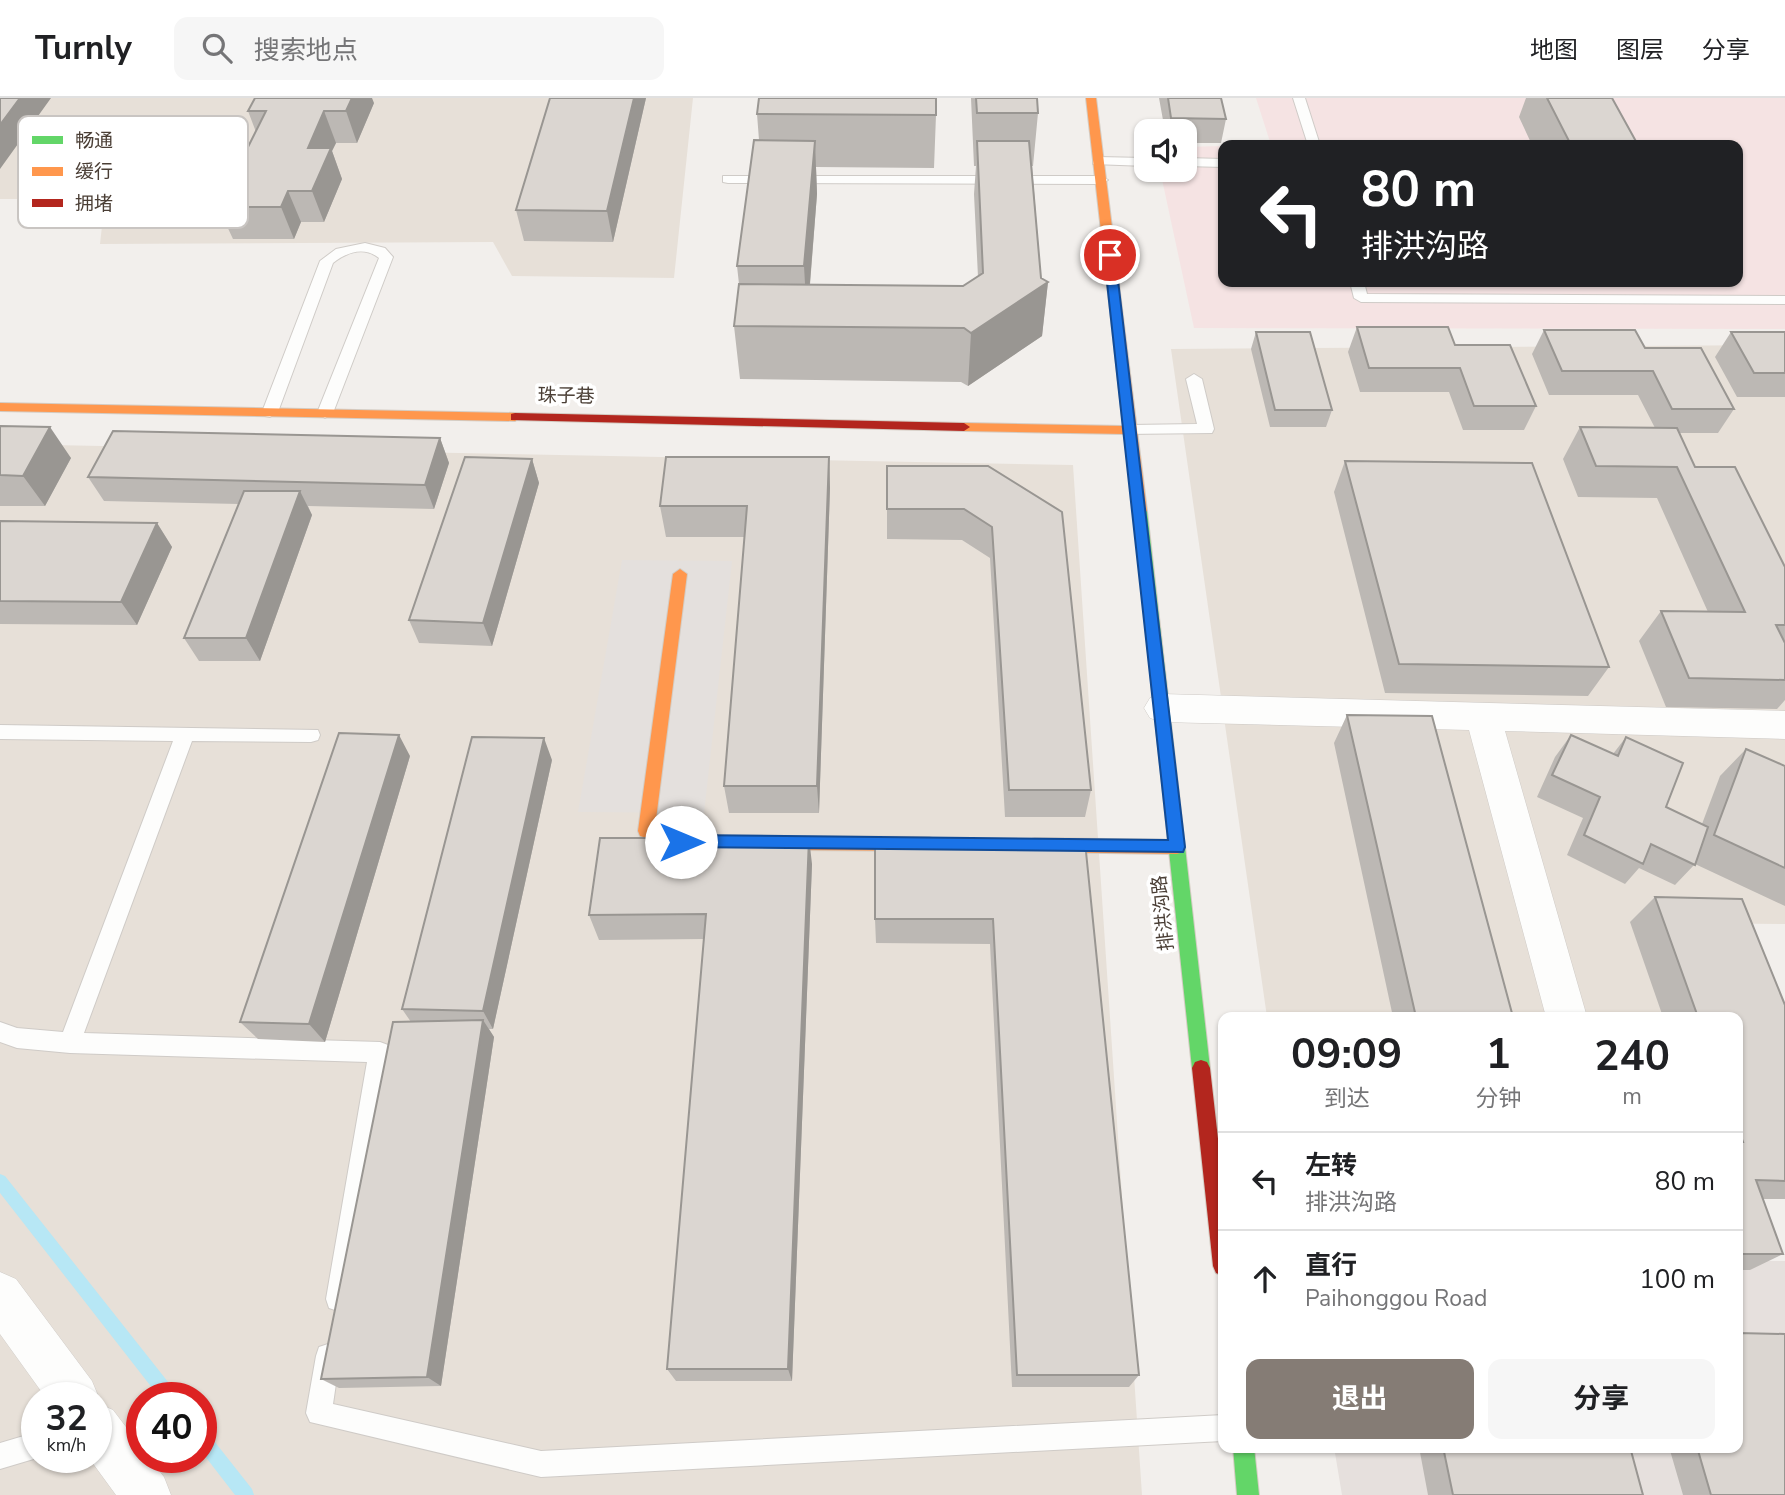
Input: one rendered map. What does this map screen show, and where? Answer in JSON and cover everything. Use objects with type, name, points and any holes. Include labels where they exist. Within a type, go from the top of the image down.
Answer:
[{"type":"street","name":"排洪沟路","points":[[1091,98],[1131,430],[1218,1220]]},
{"type":"street","name":"珠子巷","points":[[0,407],[1131,430]]},
{"type":"street","points":[[680,574],[646,831],[681,842],[943,845]]},
{"type":"street","points":[[1162,708],[1785,725]]},
{"type":"street","points":[[1483,717],[1566,1012]]},
{"type":"street","points":[[1012,845],[1177,847]]},
{"type":"street","points":[[0,1295],[63,1382]]},
{"type":"street","points":[[112,1449],[146,1495]]},
{"type":"street","points":[[1244,1453],[1248,1495]]},
{"type":"lane","points":[[1299,98],[1312,140]]},
{"type":"lane","points":[[1098,161],[1134,162]]},
{"type":"lane","points":[[1197,162],[1218,163]]},
{"type":"lane","points":[[728,179],[1101,180]]},
{"type":"lane","points":[[270,412],[327,261],[351,248],[373,248],[386,257],[325,413]]},
{"type":"lane","points":[[1359,287],[1362,298],[1785,300]]},
{"type":"lane","points":[[1686,287],[1693,300]]},
{"type":"lane","points":[[1131,430],[1206,429],[1194,379]]},
{"type":"lane","points":[[0,732],[311,735]]},
{"type":"lane","points":[[70,1043],[185,734]]},
{"type":"lane","points":[[0,1032],[17,1038],[70,1043],[380,1052],[318,1413],[541,1464],[1218,1428]]},
{"type":"lane","points":[[0,1456],[21,1450]]},
{"type":"shaded area","points":[[0,98],[693,98],[674,278],[512,276],[493,242],[100,244],[102,228],[248,228],[248,116],[18,116],[18,199],[0,199]]},
{"type":"shaded area","points":[[1256,98],[1785,98],[1785,329],[1194,328],[1163,182],[1197,182],[1197,147],[1218,146],[1218,287],[1743,287],[1743,140],[1269,140]]},
{"type":"shaded area","points":[[1785,345],[1785,924],[1680,923],[1708,1012],[1266,1012],[1171,349]]},
{"type":"shaded area","points":[[0,444],[1073,465],[1142,1495],[0,1495]]},
{"type":"shaded area","points":[[622,560],[732,561],[704,813],[578,812]]},
{"type":"shaded area","points":[[1743,1261],[1785,1261],[1785,1495],[1342,1495],[1335,1453],[1743,1453]]},
{"type":"building","points":[[0,98],[20,98],[0,125]]},
{"type":"building","points":[[255,98],[352,98],[346,111],[324,111],[308,148],[331,148],[312,191],[288,191],[281,207],[248,207],[248,147],[266,111],[248,111]]},
{"type":"building","points":[[550,98],[634,98],[607,211],[516,210]]},
{"type":"building","points":[[759,98],[936,98],[936,115],[757,114]]},
{"type":"building","points":[[976,98],[1037,98],[1038,113],[977,113]]},
{"type":"building","points":[[1168,98],[1221,98],[1226,119],[1171,118]]},
{"type":"building","points":[[1547,98],[1612,98],[1635,140],[1568,140]]},
{"type":"building","points":[[754,140],[815,141],[804,266],[737,266]]},
{"type":"building","points":[[977,141],[1029,141],[1041,278],[1048,282],[971,333],[964,328],[734,326],[739,284],[963,286],[983,273]]},
{"type":"building","points":[[1357,327],[1448,327],[1455,345],[1510,345],[1536,406],[1474,406],[1460,368],[1369,368]]},
{"type":"building","points":[[1544,330],[1635,330],[1645,348],[1701,348],[1734,409],[1672,409],[1653,371],[1562,371]]},
{"type":"building","points":[[1256,332],[1310,332],[1332,410],[1275,410]]},
{"type":"building","points":[[1731,332],[1785,332],[1785,373],[1754,373]]},
{"type":"building","points":[[0,426],[50,427],[23,476],[0,475]]},
{"type":"building","points":[[1580,427],[1677,428],[1695,467],[1735,467],[1785,567],[1785,625],[1776,625],[1785,643],[1785,680],[1689,678],[1661,611],[1745,612],[1677,467],[1596,466]]},
{"type":"building","points":[[113,431],[440,438],[425,485],[88,477]]},
{"type":"building","points":[[465,457],[532,459],[483,623],[409,620]]},
{"type":"building","points":[[666,457],[829,457],[817,786],[724,786],[747,506],[660,506]]},
{"type":"building","points":[[1345,461],[1532,463],[1609,667],[1399,664]]},
{"type":"building","points":[[887,466],[988,466],[1062,512],[1091,790],[1009,790],[992,527],[964,509],[887,509]]},
{"type":"building","points":[[244,491],[300,491],[246,638],[184,638]]},
{"type":"building","points":[[0,521],[157,523],[121,602],[0,601]]},
{"type":"building","points":[[1347,715],[1432,716],[1512,1012],[1415,1012]]},
{"type":"building","points":[[339,733],[399,735],[309,1024],[240,1022]]},
{"type":"building","points":[[1571,735],[1618,756],[1626,737],[1683,763],[1666,807],[1708,827],[1695,865],[1651,844],[1643,864],[1584,835],[1600,797],[1552,775]]},
{"type":"building","points":[[472,737],[544,738],[483,1011],[402,1009]]},
{"type":"building","points":[[1746,749],[1785,766],[1785,868],[1714,835]]},
{"type":"building","points":[[600,838],[809,838],[788,1369],[667,1369],[706,914],[589,915]]},
{"type":"building","points":[[875,842],[1085,842],[1139,1375],[1017,1375],[993,919],[875,919]]},
{"type":"building","points":[[1655,897],[1742,899],[1785,1005],[1785,1181],[1756,1180],[1783,1254],[1743,1254],[1743,1012],[1696,1012]]},
{"type":"building","points":[[483,1020],[427,1377],[321,1379],[393,1022]]},
{"type":"building","points":[[1743,1333],[1785,1334],[1785,1495],[1711,1495],[1699,1453],[1743,1453]]},
{"type":"building","points":[[1444,1453],[1632,1453],[1643,1495],[1453,1495]]},
{"type":"waterway","points":[[0,1181],[157,1382]]},
{"type":"waterway","points":[[217,1458],[246,1495]]},
{"type":"traffic: fast","points":[[1140,511],[1201,1068]]},
{"type":"traffic: fast","points":[[1244,1453],[1248,1495]]},
{"type":"traffic: slow","points":[[1091,98],[1140,511]]},
{"type":"traffic: slow","points":[[0,407],[515,417]]},
{"type":"traffic: slow","points":[[964,427],[1131,430]]},
{"type":"traffic: slow","points":[[680,574],[646,831],[681,842],[929,844]]},
{"type":"traffic: slow","points":[[1035,845],[1177,847]]},
{"type":"traffic: jam","points":[[515,417],[964,427]]},
{"type":"traffic: jam","points":[[1201,1068],[1218,1221]]},
{"type":"route","points":[[681,842],[1177,847],[1110,255]]}]
